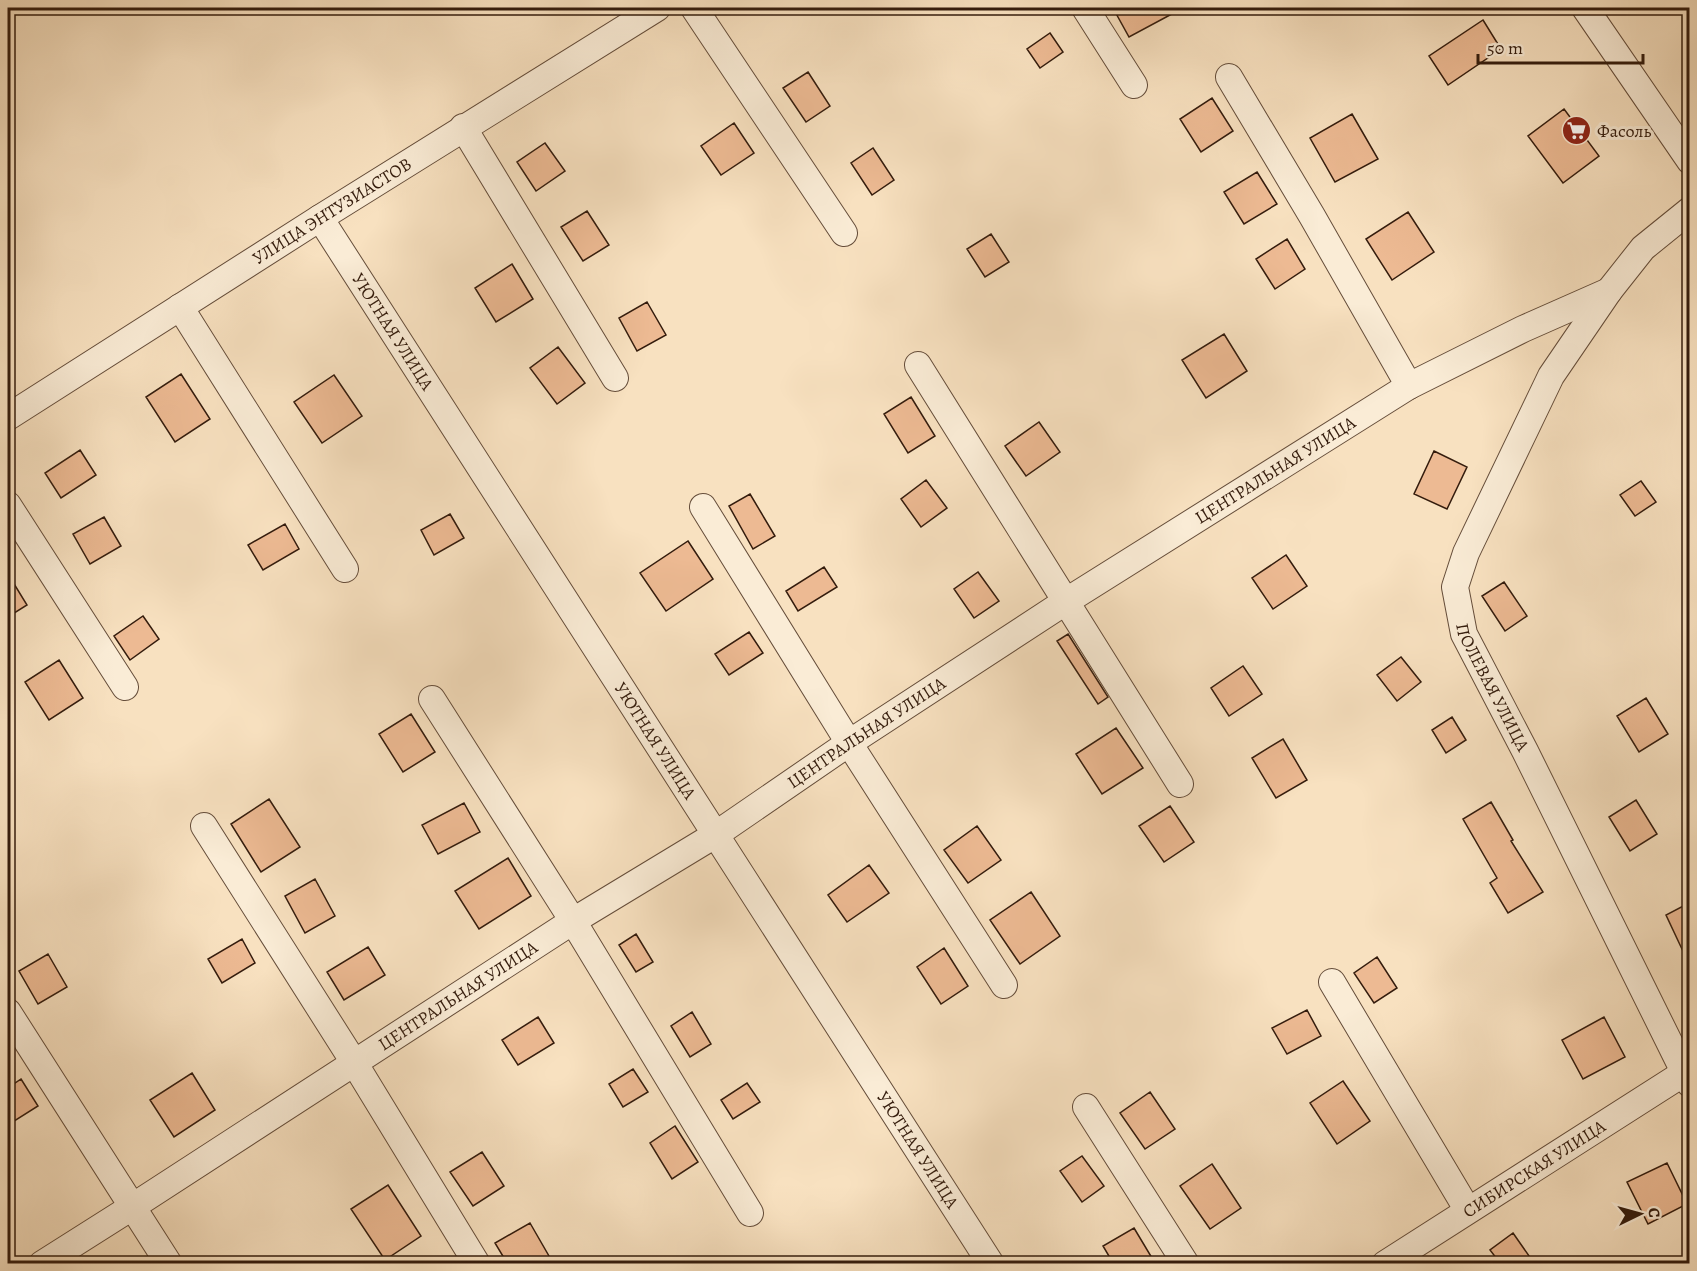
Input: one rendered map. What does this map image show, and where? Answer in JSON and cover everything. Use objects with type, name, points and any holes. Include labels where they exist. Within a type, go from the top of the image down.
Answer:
[{"type":"street","name":"УЛИЦА ЭНТУЗИАСТОВ","points":[[8,417],[320,218],[657,8]]},
{"type":"street","points":[[694,8],[844,233]]},
{"type":"street","points":[[1085,8],[1134,85]]},
{"type":"street","points":[[1585,8],[1689,162]]},
{"type":"street","points":[[1229,77],[1312,216],[1408,386]]},
{"type":"street","points":[[464,128],[615,378]]},
{"type":"street","name":"ЦЕНТРАЛЬНАЯ УЛИЦА","points":[[42,1263],[132,1208],[573,921],[715,835],[849,743],[1065,602],[1408,386],[1523,329],[1609,291],[1642,248],[1689,210]]},
{"type":"street","name":"УЮТНАЯ УЛИЦА","points":[[320,218],[991,1263]]},
{"type":"street","name":"ПОЛЕВАЯ УЛИЦА","points":[[1609,291],[1551,376],[1466,553],[1455,587],[1464,634],[1525,751],[1687,1078]]},
{"type":"street","points":[[180,307],[345,569]]},
{"type":"street","points":[[918,365],[1180,784]]},
{"type":"street","points":[[8,505],[125,687]]},
{"type":"street","points":[[703,507],[849,743],[1004,985]]},
{"type":"street","points":[[432,699],[573,921],[750,1213]]},
{"type":"street","points":[[204,826],[355,1064],[477,1263]]},
{"type":"street","points":[[1332,982],[1467,1209]]},
{"type":"street","points":[[8,1012],[169,1263]]},
{"type":"street","name":"СИБИРСКАЯ УЛИЦА","points":[[1385,1263],[1467,1209],[1687,1078]]},
{"type":"street","points":[[1086,1107],[1186,1263]]},
{"type":"building","points":[[1113,8],[1183,8],[1129,37]]},
{"type":"building","points":[[1483,20],[1501,49],[1448,85],[1429,56]]},
{"type":"building","points":[[1050,33],[1063,52],[1040,68],[1027,49]]},
{"type":"building","points":[[808,72],[830,106],[806,122],[783,88]]},
{"type":"building","points":[[1212,98],[1233,131],[1201,152],[1180,119]]},
{"type":"building","points":[[1564,109],[1599,156],[1563,183],[1528,136]]},
{"type":"building","points":[[1352,114],[1378,159],[1335,182],[1310,138]]},
{"type":"building","points":[[734,123],[754,153],[721,175],[701,146]]},
{"type":"building","points":[[545,143],[565,171],[536,191],[517,162]]},
{"type":"building","points":[[873,148],[894,180],[872,195],[851,163]]},
{"type":"building","points":[[1257,172],[1277,204],[1244,224],[1224,192]]},
{"type":"building","points":[[587,211],[609,245],[583,261],[561,227]]},
{"type":"building","points":[[1408,212],[1434,252],[1392,280],[1366,239]]},
{"type":"building","points":[[991,234],[1009,262],[985,277],[967,249]]},
{"type":"building","points":[[1287,239],[1305,269],[1275,289],[1256,259]]},
{"type":"building","points":[[512,264],[533,299],[496,322],[475,288]]},
{"type":"building","points":[[647,302],[666,335],[637,351],[619,318]]},
{"type":"building","points":[[1224,334],[1247,371],[1206,398],[1182,360]]},
{"type":"building","points":[[558,347],[585,383],[557,404],[530,368]]},
{"type":"building","points":[[181,374],[210,419],[175,442],[146,397]]},
{"type":"building","points":[[334,375],[362,416],[322,443],[294,402]]},
{"type":"building","points":[[911,397],[935,436],[908,453],[884,414]]},
{"type":"building","points":[[1039,422],[1060,452],[1026,476],[1005,446]]},
{"type":"building","points":[[80,450],[96,475],[61,498],[45,473]]},
{"type":"building","points":[[1434,451],[1467,467],[1447,509],[1414,494]]},
{"type":"building","points":[[926,480],[947,508],[921,527],[901,499]]},
{"type":"building","points":[[1641,481],[1656,502],[1635,516],[1620,495]]},
{"type":"building","points":[[750,494],[775,536],[753,549],[729,506]]},
{"type":"building","points":[[450,514],[464,538],[434,555],[421,530]]},
{"type":"building","points":[[104,517],[121,546],[90,564],[73,534]]},
{"type":"building","points":[[285,524],[299,549],[263,570],[248,545]]},
{"type":"building","points":[[688,541],[713,579],[666,611],[640,573]]},
{"type":"building","points":[[1286,555],[1307,586],[1273,609],[1252,578]]},
{"type":"building","points":[[824,567],[837,587],[798,611],[786,591]]},
{"type":"building","points":[[978,572],[999,601],[974,618],[954,589]]},
{"type":"building","points":[[8,574],[27,605],[8,617]]},
{"type":"building","points":[[1504,582],[1527,616],[1505,631],[1482,596]]},
{"type":"building","points":[[143,616],[159,639],[130,660],[114,636]]},
{"type":"building","points":[[749,632],[763,653],[729,675],[715,654]]},
{"type":"building","points":[[1068,634],[1108,697],[1098,704],[1057,641]]},
{"type":"building","points":[[1401,657],[1421,682],[1397,701],[1377,675]]},
{"type":"building","points":[[59,660],[83,698],[49,720],[25,682]]},
{"type":"building","points":[[1243,666],[1262,694],[1229,716],[1211,688]]},
{"type":"building","points":[[1646,698],[1668,734],[1639,752],[1617,716]]},
{"type":"building","points":[[411,714],[435,752],[403,772],[379,734]]},
{"type":"building","points":[[1452,717],[1466,740],[1446,753],[1432,730]]},
{"type":"building","points":[[1116,728],[1143,768],[1102,794],[1076,754]]},
{"type":"building","points":[[1283,739],[1307,780],[1276,798],[1252,758]]},
{"type":"building","points":[[269,799],[300,847],[261,872],[231,824]]},
{"type":"building","points":[[1636,800],[1657,834],[1630,851],[1609,817]]},
{"type":"building","points":[[1491,802],[1513,840],[1511,841],[1543,892],[1508,913],[1490,883],[1497,878],[1463,819]]},
{"type":"building","points":[[464,803],[480,832],[438,854],[422,825]]},
{"type":"building","points":[[1170,806],[1194,842],[1164,862],[1139,826]]},
{"type":"building","points":[[977,826],[1001,860],[968,883],[944,850]]},
{"type":"building","points":[[508,858],[531,896],[479,929],[455,891]]},
{"type":"building","points":[[869,865],[889,893],[847,922],[828,895]]},
{"type":"building","points":[[315,879],[335,916],[305,933],[285,896]]},
{"type":"building","points":[[1031,892],[1060,936],[1020,964],[990,920]]},
{"type":"building","points":[[1689,903],[1689,964],[1666,915]]},
{"type":"building","points":[[636,934],[653,962],[636,972],[619,945]]},
{"type":"building","points":[[242,939],[255,963],[222,983],[208,959]]},
{"type":"building","points":[[368,947],[385,975],[344,1000],[327,972]]},
{"type":"building","points":[[944,948],[968,986],[941,1004],[917,967]]},
{"type":"building","points":[[48,954],[67,987],[38,1004],[19,971]]},
{"type":"building","points":[[1377,957],[1397,988],[1374,1003],[1354,973]]},
{"type":"building","points":[[1307,1010],[1321,1036],[1287,1054],[1272,1028]]},
{"type":"building","points":[[692,1012],[711,1044],[690,1057],[671,1026]]},
{"type":"building","points":[[538,1017],[554,1043],[518,1065],[502,1040]]},
{"type":"building","points":[[1604,1017],[1625,1057],[1583,1079],[1562,1040]]},
{"type":"building","points":[[633,1069],[648,1092],[623,1107],[609,1084]]},
{"type":"building","points":[[192,1073],[215,1110],[174,1137],[150,1100]]},
{"type":"building","points":[[21,1079],[38,1106],[8,1125],[8,1088]]},
{"type":"building","points":[[1343,1081],[1370,1121],[1337,1144],[1310,1103]]},
{"type":"building","points":[[747,1083],[760,1102],[733,1119],[721,1100]]},
{"type":"building","points":[[1150,1092],[1175,1129],[1145,1149],[1120,1113]]},
{"type":"building","points":[[675,1126],[698,1162],[672,1179],[650,1143]]},
{"type":"building","points":[[482,1152],[504,1186],[473,1206],[450,1172]]},
{"type":"building","points":[[1082,1156],[1104,1186],[1082,1202],[1060,1171]]},
{"type":"building","points":[[1667,1163],[1687,1204],[1648,1224],[1627,1182]]},
{"type":"building","points":[[1212,1164],[1241,1208],[1210,1229],[1180,1186]]},
{"type":"building","points":[[388,1185],[421,1236],[385,1260],[351,1209]]},
{"type":"building","points":[[530,1223],[553,1263],[507,1263],[495,1243]]},
{"type":"building","points":[[1134,1228],[1155,1263],[1113,1263],[1103,1246]]},
{"type":"building","points":[[1513,1233],[1534,1263],[1500,1263],[1490,1250]]},
{"type":"place","name":"Фасоль","points":[[1576,131]]}]
